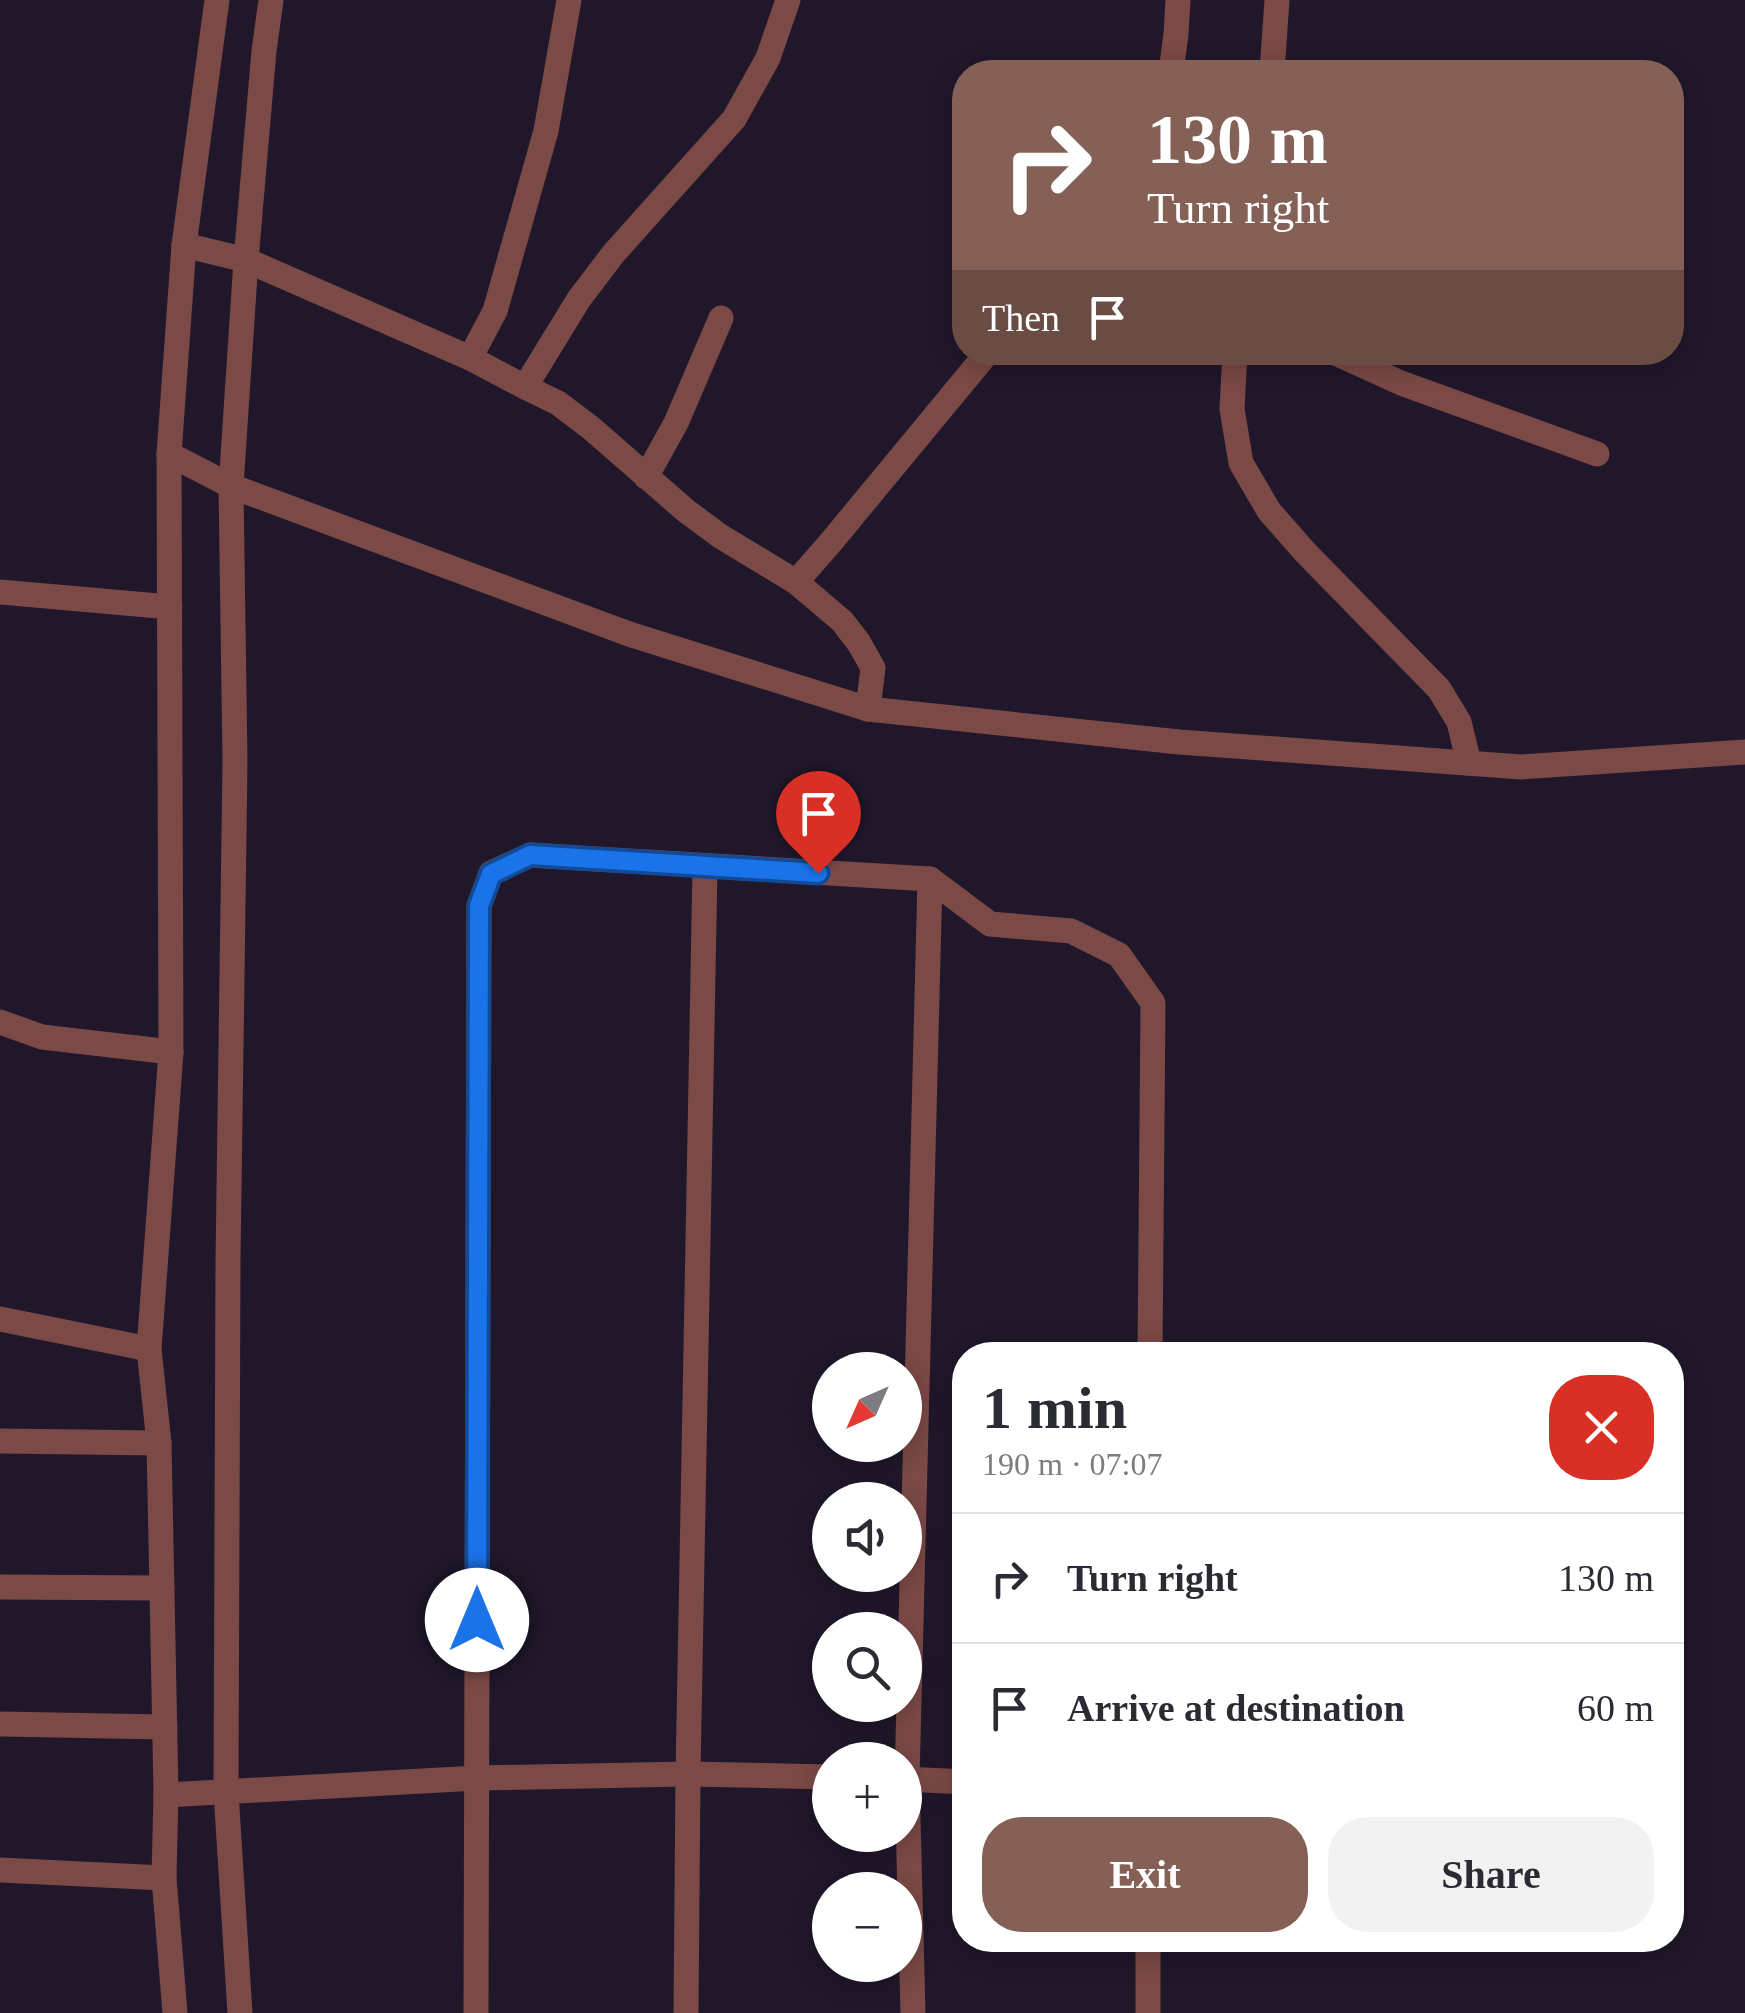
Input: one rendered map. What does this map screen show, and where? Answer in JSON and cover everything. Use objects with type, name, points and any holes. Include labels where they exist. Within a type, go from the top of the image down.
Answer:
[{"type":"street","points":[[174,2013],[164,1878],[159,1444],[149,1349],[171,1052],[169,454],[184,245],[217,0]]},
{"type":"street","points":[[240,2013],[226,1792],[235,762],[231,486],[246,260],[271,0]]},
{"type":"street","points":[[470,358],[494,311],[546,131],[569,0]]},
{"type":"street","points":[[525,387],[579,299],[614,253],[734,119],[768,58],[788,0]]},
{"type":"street","points":[[1173,60],[1178,0]]},
{"type":"street","points":[[1273,60],[1276,0]]},
{"type":"street","points":[[184,245],[246,260],[470,358],[558,403],[685,510],[796,582],[842,621],[873,668],[868,709]]},
{"type":"street","points":[[646,477],[676,423],[720,318]]},
{"type":"street","points":[[796,582],[977,365]]},
{"type":"street","points":[[1235,365],[1232,409],[1241,463],[1269,511],[1439,689],[1459,722],[1469,763]]},
{"type":"street","points":[[1361,365],[1596,454]]},
{"type":"street","points":[[169,454],[231,486],[629,634],[868,709],[1179,742],[1521,767],[1745,752]]},
{"type":"street","points":[[0,592],[170,607]]},
{"type":"street","points":[[476,2013],[479,906],[491,874],[530,855],[930,879],[990,924],[1071,931],[1118,955],[1152,1002],[1150,1342]]},
{"type":"street","points":[[686,2013],[705,866]]},
{"type":"street","points":[[907,1742],[930,879]]},
{"type":"street","points":[[0,1022],[42,1037],[171,1052]]},
{"type":"street","points":[[0,1320],[149,1349]]},
{"type":"street","points":[[0,1441],[159,1444]]},
{"type":"street","points":[[0,1587],[162,1588]]},
{"type":"street","points":[[0,1724],[164,1727]]},
{"type":"street","points":[[166,1795],[477,1778],[688,1774],[812,1777]]},
{"type":"street","points":[[922,1781],[952,1782]]},
{"type":"street","points":[[908,1852],[912,2013]]},
{"type":"street","points":[[0,1870],[164,1878]]},
{"type":"street","points":[[1148,1952],[1148,2013]]},
{"type":"route","points":[[477,1620],[479,906],[491,874],[530,855],[818,873]]}]
